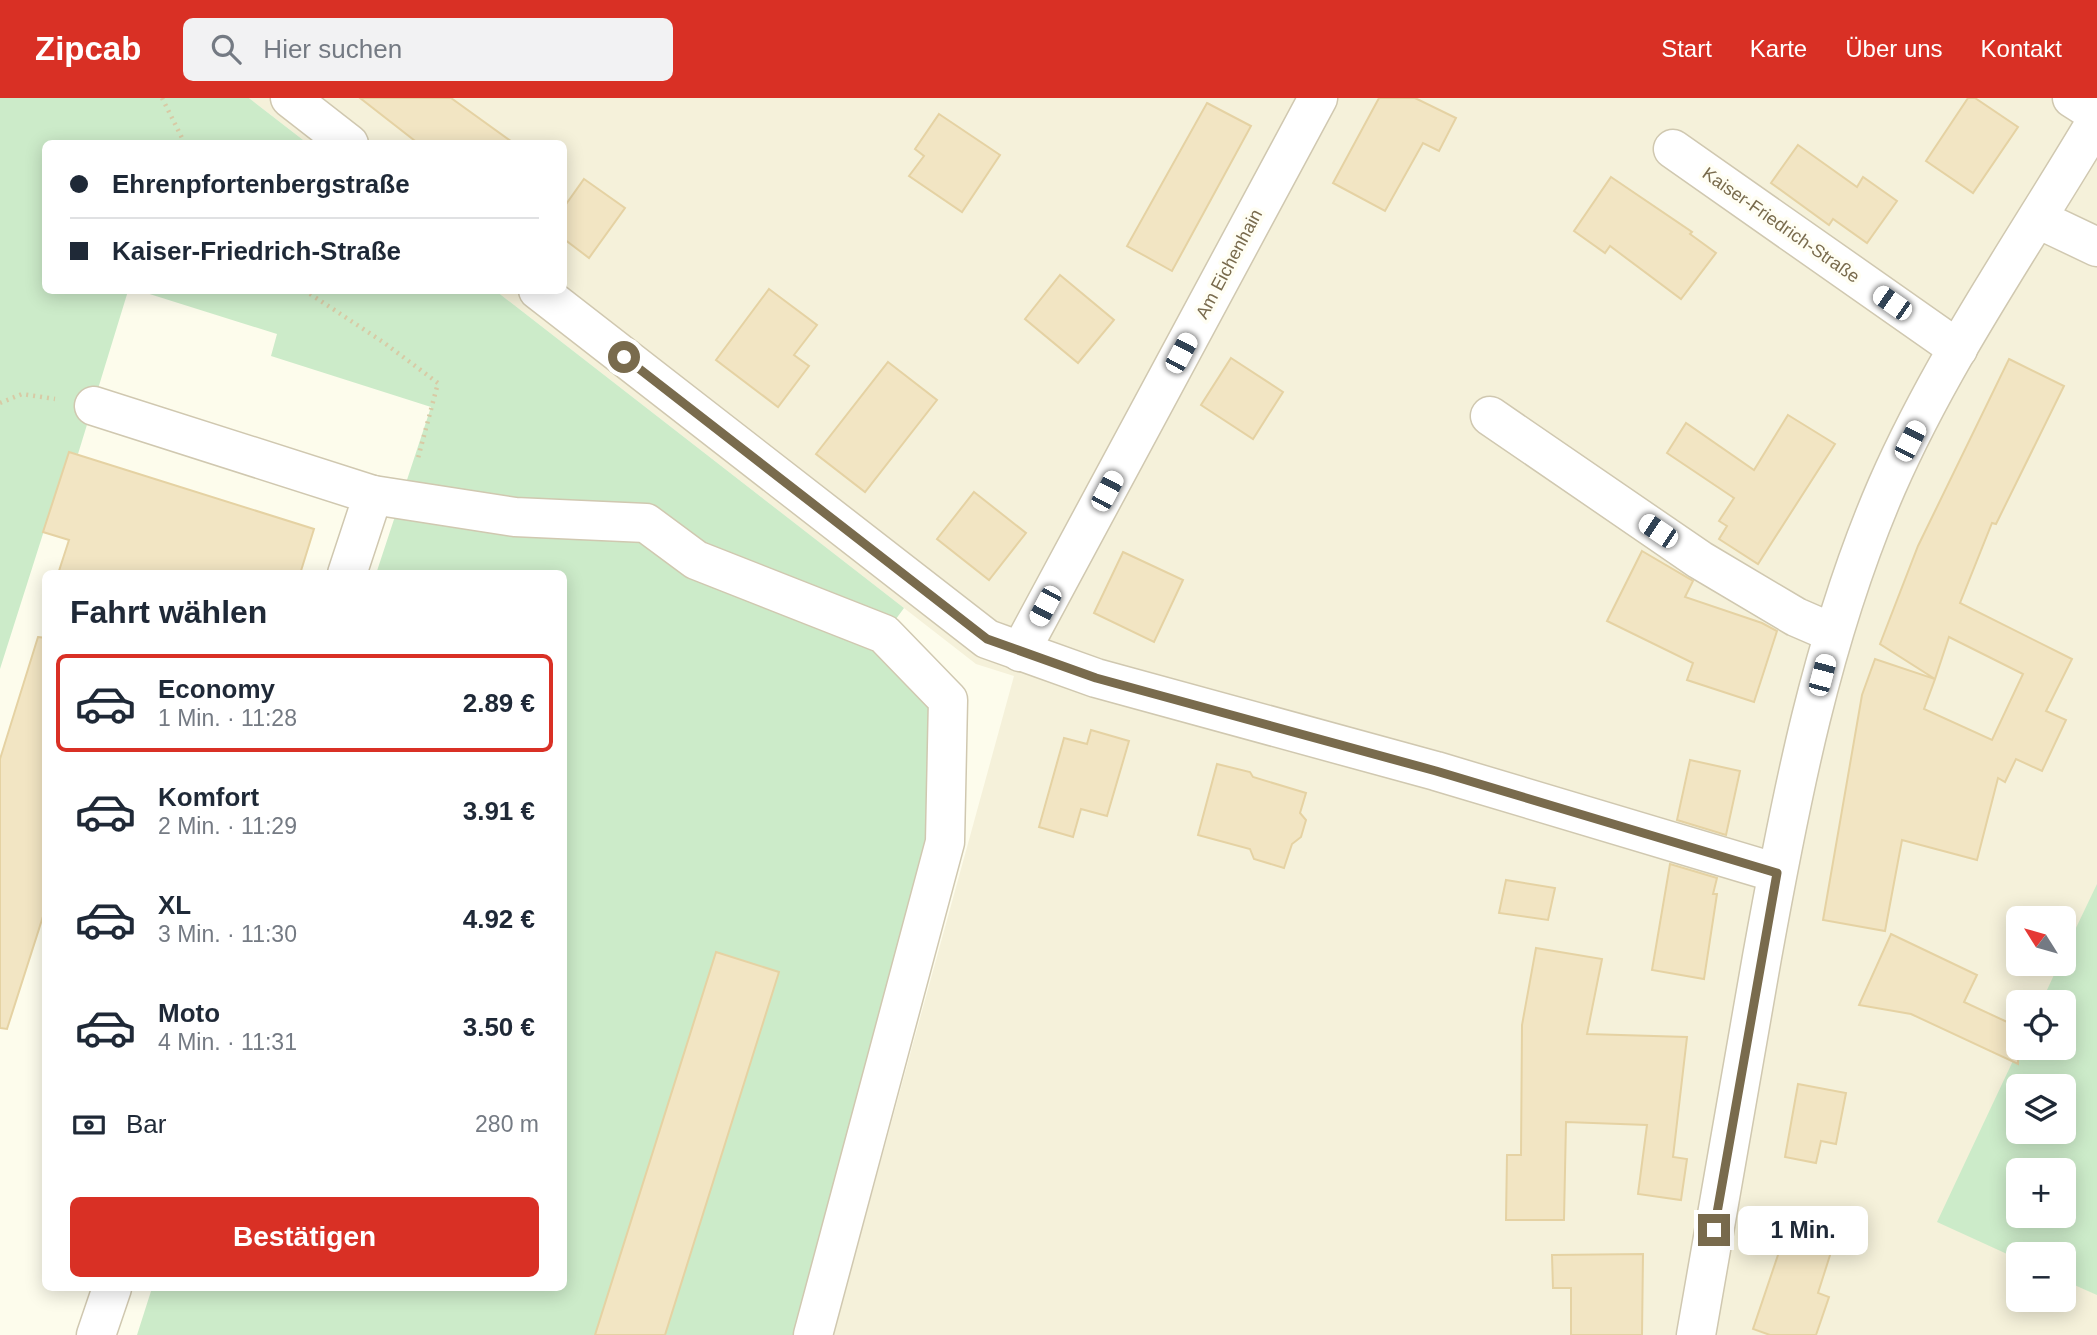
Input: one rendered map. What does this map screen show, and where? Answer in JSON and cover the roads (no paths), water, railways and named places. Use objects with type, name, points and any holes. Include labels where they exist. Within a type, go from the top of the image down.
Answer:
[{"type":"street","points":[[290,98],[344,140]]},
{"type":"street","name":"Am Eichenhain","points":[[1020,652],[1318,98]]},
{"type":"street","points":[[2072,98],[2097,114]]},
{"type":"street","points":[[1696,1335],[1777,873],[1833,633],[1888,484],[1958,349],[2097,120]]},
{"type":"street","name":"Kaiser-Friedrich-Straße","points":[[1673,149],[1958,349]]},
{"type":"street","points":[[2038,219],[2097,247]]},
{"type":"street","points":[[543,294],[987,639],[1096,678],[1436,771],[1777,873]]},
{"type":"street","points":[[94,406],[390,497],[515,517],[646,523],[696,560],[884,634],[948,700],[945,842],[813,1335]]},
{"type":"street","points":[[1490,416],[1700,560],[1796,617],[1833,633]]},
{"type":"street","points":[[349,570],[390,497]]},
{"type":"street","points":[[96,1335],[111,1291]]}]
